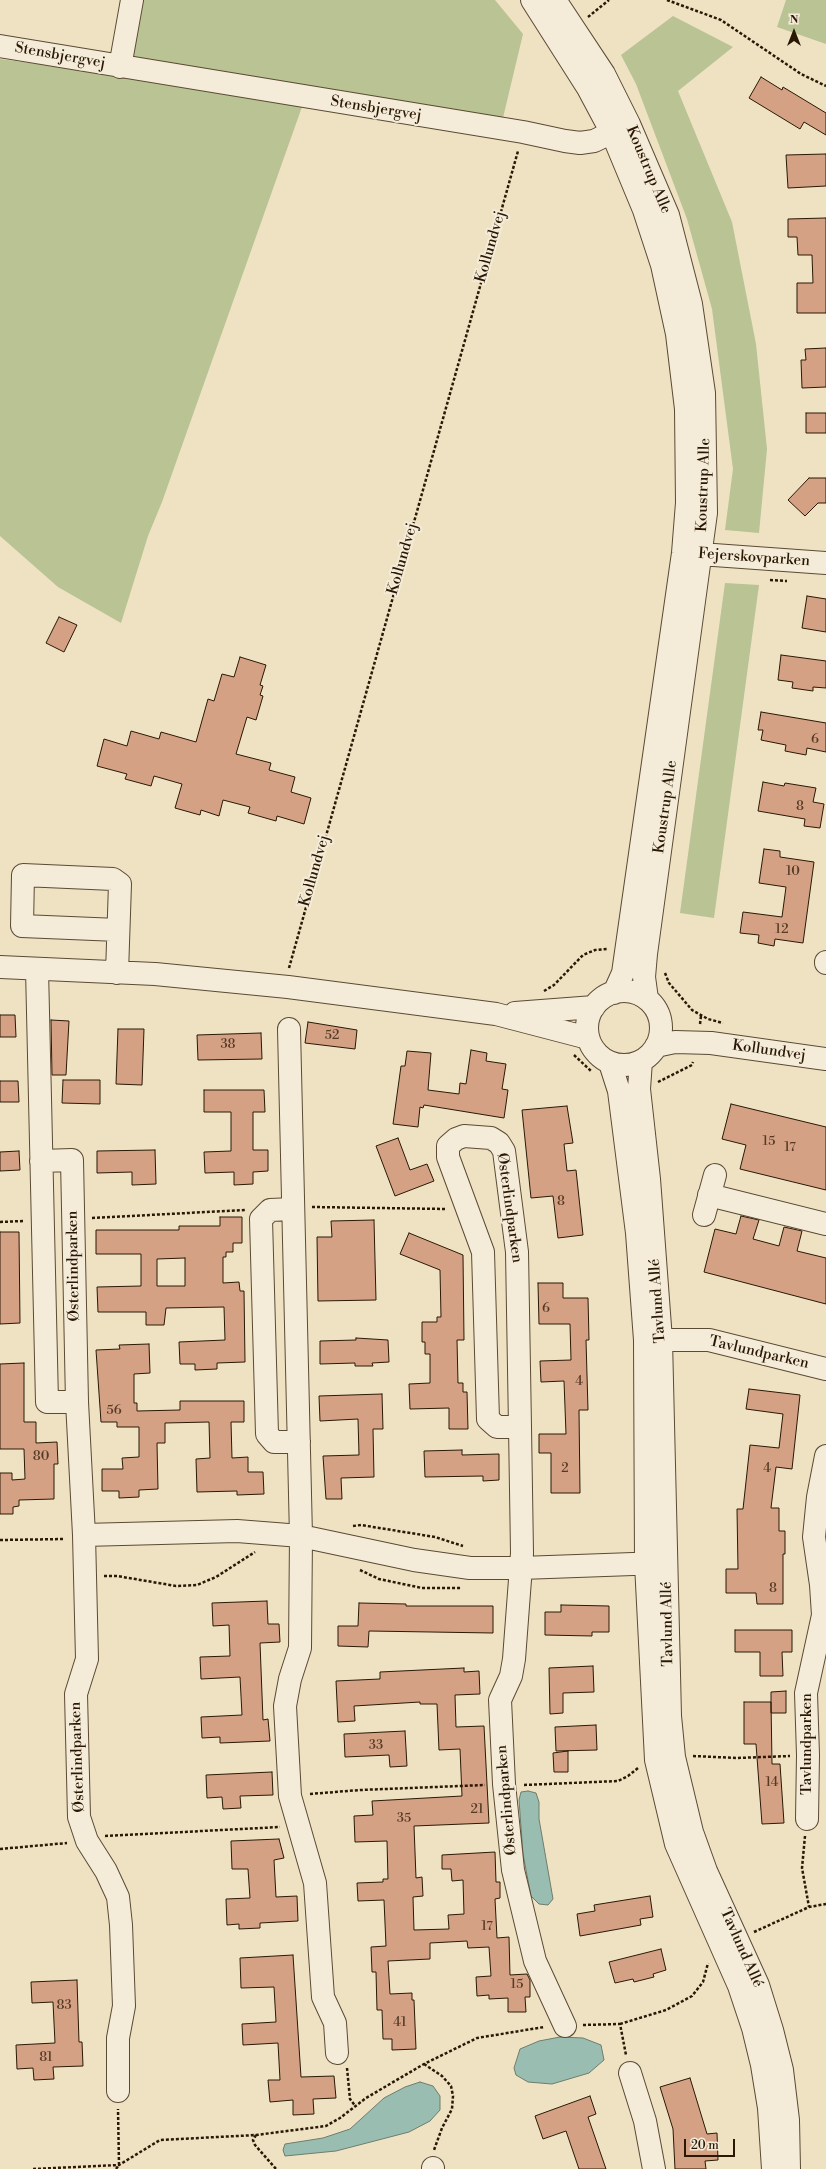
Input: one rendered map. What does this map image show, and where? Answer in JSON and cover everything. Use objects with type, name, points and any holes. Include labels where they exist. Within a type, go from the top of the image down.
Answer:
[{"type":"street","name":"Stensbjergvej","points":[[120,67],[132,0]]},
{"type":"street","name":"Koustrup Alle","points":[[541,1],[588,88],[621,129],[668,215],[691,304],[704,393],[706,440],[706,514],[692,553],[625,951],[623,973],[614,993]]},
{"type":"street","name":"Stensbjergvej","points":[[0,46],[120,67],[523,132],[580,143],[594,141],[621,129]]},
{"type":"street","name":"Koustrup Alle","points":[[647,999],[644,977],[646,954],[692,553]]},
{"type":"street","name":"Fejerskovparken","points":[[692,553],[826,563]]},
{"type":"street","points":[[117,973],[120,884],[113,879],[23,875],[22,926],[118,930]]},
{"type":"street","points":[[0,967],[92,963],[117,973],[288,987],[496,1014],[588,1038]]},
{"type":"street","name":"Østerlindparken","points":[[43,964],[41,1160],[47,1402],[76,1402]]},
{"type":"street","points":[[631,992],[647,999],[655,1008],[660,1019],[660,1033],[649,1054],[632,1065],[610,1063],[596,1053],[588,1038],[587,1027],[589,1016],[594,1007],[603,998],[614,993],[631,992]]},
{"type":"street","points":[[496,1014],[594,1007]]},
{"type":"street","name":"Kollundvej","points":[[660,1019],[702,1041]]},
{"type":"street","points":[[289,1029],[301,1536],[300,1648],[290,1679],[285,1706],[290,1796],[315,1884],[323,1996],[335,2022],[337,2052]]},
{"type":"street","name":"Kollundvej","points":[[649,1054],[675,1042],[702,1041],[826,1059]]},
{"type":"street","name":"Tavlund Allé","points":[[649,1054],[640,1089],[649,1179],[653,1340],[656,1563],[656,1760],[664,1799],[676,1844],[739,1986],[753,2028],[762,2064],[769,2108],[772,2169]]},
{"type":"street","name":"Tavlund Allé","points":[[610,1063],[619,1091],[637,1233],[653,1340]]},
{"type":"street","name":"Østerlindparken","points":[[520,1427],[496,1427],[488,1419],[483,1252],[448,1157],[448,1146],[456,1138],[464,1136],[491,1138],[499,1143],[504,1151],[517,1252],[520,1427],[521,1568],[514,1659],[511,1676],[500,1700],[504,1784],[513,1870],[535,1961],[565,2026]]},
{"type":"street","name":"Østerlindparken","points":[[41,1160],[72,1160],[76,1402],[84,1535],[87,1659],[76,1694],[79,1817],[87,1841],[106,1871],[118,1897],[121,1925],[124,2006],[118,2038],[118,2091]]},
{"type":"street","points":[[709,1195],[826,1224]]},
{"type":"street","points":[[293,1209],[270,1210],[261,1219],[267,1434],[274,1442],[299,1442]]},
{"type":"street","name":"Tavlundparken","points":[[653,1340],[709,1340],[826,1369]]},
{"type":"street","name":"Tavlundparken","points":[[807,1819],[808,1755],[806,1693],[823,1614],[821,1585],[814,1537],[818,1497],[826,1456]]},
{"type":"street","points":[[84,1535],[237,1531],[301,1536],[414,1560],[470,1568],[521,1568],[656,1563]]},
{"type":"street","name":"Tavlund Allé","points":[[656,1563],[670,1716],[680,1789],[692,1832],[706,1872],[758,1985],[782,2070],[788,2120],[789,2169]]},
{"type":"street","points":[[630,2073],[645,2121],[654,2169]]},
{"type":"path","points":[[586,18],[609,0]]},
{"type":"path","points":[[667,0],[721,20],[801,74],[826,86]]},
{"type":"path","name":"Kollundvej","points":[[296,971],[288,970],[523,132]]},
{"type":"path","points":[[538,993],[554,985],[583,955],[605,949],[625,951]]},
{"type":"path","points":[[664,970],[669,983],[685,1003],[701,1016],[728,1025]]},
{"type":"path","points":[[655,1089],[658,1083],[664,1079],[692,1065],[702,1041],[701,1016]]},
{"type":"path","points":[[293,1209],[303,1207],[467,1210]]},
{"type":"path","points":[[73,1219],[254,1209],[270,1210]]},
{"type":"path","points":[[0,1222],[43,1220]]},
{"type":"path","points":[[290,1796],[360,1790],[504,1784]]},
{"type":"path","points":[[807,1819],[802,1868],[809,1907]]},
{"type":"path","points":[[195,1832],[298,1826]]},
{"type":"path","points":[[738,1940],[809,1907],[826,1904]]},
{"type":"path","points":[[116,2169],[119,2165],[160,2140],[256,2135],[326,2126],[356,2107],[366,2098],[424,2064],[477,2038],[529,2028],[620,2024],[666,2010],[692,1996],[703,1982],[706,1965],[710,1961]]},
{"type":"path","points":[[620,2024],[630,2073]]},
{"type":"path","points":[[337,2052],[346,2060],[350,2099],[356,2107]]},
{"type":"path","points":[[424,2064],[442,2076],[451,2086],[453,2096],[452,2109],[442,2128],[432,2154],[433,2169]]},
{"type":"path","points":[[118,2091],[119,2165]]},
{"type":"path","points":[[256,2135],[253,2140],[255,2145],[276,2169]]},
{"type":"path","points":[[33,2169],[119,2165]]},
{"type":"green space","points":[[138,0],[495,0],[523,34],[502,122],[126,60]]},
{"type":"green space","points":[[786,0],[826,0],[826,44],[777,27]]},
{"type":"green space","points":[[673,16],[733,47],[678,91],[732,222],[756,344],[767,449],[759,533],[725,530],[733,469],[712,309],[687,219],[636,84],[621,55]]},
{"type":"green space","points":[[0,59],[137,77],[303,104],[162,502],[148,536],[121,623],[58,587],[0,536]]},
{"type":"green space","points":[[725,583],[759,585],[714,918],[680,913]]},
{"type":"water","points":[[528,1791],[536,1793],[539,1802],[539,1819],[553,1899],[548,1905],[539,1904],[531,1896],[523,1854],[519,1800],[521,1792]]},
{"type":"water","points":[[560,2037],[583,2038],[601,2045],[604,2060],[589,2073],[552,2084],[528,2082],[516,2075],[514,2068],[520,2049],[539,2041]]},
{"type":"water","points":[[420,2082],[433,2086],[440,2096],[440,2110],[430,2121],[409,2132],[336,2151],[285,2156],[283,2150],[285,2144],[323,2138],[350,2129],[384,2098],[405,2087]]},
{"type":"building","points":[[761,77],[782,90],[783,87],[826,113],[826,135],[804,122],[800,129],[749,98]]},
{"type":"building","points":[[826,154],[826,186],[788,188],[786,155]]},
{"type":"building","points":[[826,218],[826,313],[797,313],[797,283],[813,283],[812,255],[798,255],[797,237],[788,237],[788,219]]},
{"type":"building","points":[[826,348],[826,387],[802,388],[801,360],[806,360],[805,349]]},
{"type":"building","points":[[806,413],[826,413],[826,433],[806,433]]},
{"type":"building","points":[[809,478],[826,478],[826,503],[818,503],[805,516],[788,500]]},
{"type":"building","points":[[807,596],[826,599],[826,632],[802,628]]},
{"type":"building","points":[[59,617],[77,625],[64,652],[46,643]]},
{"type":"building","points":[[781,655],[826,661],[826,688],[813,687],[813,691],[792,688],[793,682],[778,680]]},
{"type":"building","points":[[240,657],[266,665],[260,685],[263,686],[260,695],[263,696],[256,720],[247,717],[236,754],[271,763],[269,770],[295,777],[291,792],[311,798],[304,824],[277,816],[276,821],[248,813],[250,807],[223,800],[219,816],[201,810],[200,815],[175,808],[182,784],[154,776],[151,786],[125,779],[127,774],[97,766],[104,739],[127,746],[131,731],[159,739],[161,732],[196,742],[208,699],[214,701],[222,674],[234,677]]},
{"type":"building","points":[[761,712],[826,723],[826,752],[807,748],[806,755],[785,751],[786,745],[761,740],[763,730],[758,730]]},
{"type":"building","points":[[763,782],[784,786],[785,783],[816,788],[813,802],[824,804],[820,828],[804,826],[805,819],[758,811]]},
{"type":"building","points":[[764,849],[780,851],[780,857],[814,862],[803,943],[775,939],[774,946],[758,943],[759,935],[740,933],[743,912],[782,917],[786,887],[759,883]]},
{"type":"building","points":[[0,1015],[15,1015],[16,1037],[0,1037]]},
{"type":"building","points":[[51,1020],[69,1021],[66,1075],[52,1075]]},
{"type":"building","points":[[308,1022],[357,1030],[355,1049],[305,1043]]},
{"type":"building","points":[[118,1029],[144,1029],[142,1085],[116,1084]]},
{"type":"building","points":[[261,1033],[262,1059],[198,1060],[197,1035]]},
{"type":"building","points":[[471,1050],[487,1053],[486,1061],[506,1064],[502,1089],[508,1090],[504,1118],[424,1105],[423,1108],[420,1107],[418,1127],[393,1124],[401,1066],[405,1066],[407,1051],[431,1053],[428,1090],[459,1094],[460,1083],[466,1084]]},
{"type":"building","points":[[63,1080],[100,1080],[100,1104],[62,1103]]},
{"type":"building","points":[[0,1081],[18,1081],[19,1102],[0,1102]]},
{"type":"building","points":[[204,1090],[264,1090],[265,1112],[253,1112],[253,1150],[268,1150],[268,1171],[253,1172],[253,1184],[234,1185],[234,1172],[205,1173],[204,1152],[231,1151],[231,1112],[204,1112]]},
{"type":"building","points":[[731,1104],[826,1127],[826,1190],[740,1169],[746,1145],[722,1139]]},
{"type":"building","points":[[567,1106],[573,1143],[564,1144],[567,1171],[576,1170],[583,1235],[558,1238],[553,1196],[531,1198],[522,1110]]},
{"type":"building","points":[[398,1138],[410,1170],[427,1164],[434,1181],[395,1196],[376,1146]]},
{"type":"building","points":[[155,1150],[156,1184],[132,1185],[132,1172],[97,1173],[97,1151]]},
{"type":"building","points":[[19,1151],[20,1170],[0,1171],[0,1152]]},
{"type":"building","points":[[741,1216],[759,1220],[753,1239],[779,1246],[784,1227],[802,1231],[797,1251],[826,1258],[826,1304],[704,1272],[715,1229],[736,1234]]},
{"type":"building","points":[[220,1217],[242,1217],[242,1243],[233,1243],[233,1252],[226,1252],[226,1257],[223,1257],[223,1283],[239,1282],[240,1291],[244,1291],[245,1362],[217,1363],[217,1369],[195,1370],[195,1364],[180,1364],[179,1342],[225,1340],[224,1307],[166,1308],[164,1325],[146,1325],[146,1312],[98,1312],[97,1287],[141,1286],[141,1254],[96,1254],[96,1230],[179,1230],[179,1226],[220,1226]],"holes":[[[185,1258],[185,1286],[157,1286],[157,1259]]]},
{"type":"building","points":[[374,1220],[376,1300],[318,1301],[317,1237],[332,1237],[331,1221]]},
{"type":"building","points":[[0,1232],[19,1232],[20,1323],[0,1324]]},
{"type":"building","points":[[409,1233],[463,1255],[464,1340],[457,1340],[458,1383],[463,1383],[463,1392],[467,1392],[468,1429],[449,1429],[449,1408],[410,1409],[409,1384],[430,1383],[430,1354],[425,1354],[425,1342],[422,1342],[422,1322],[437,1322],[437,1317],[441,1317],[440,1270],[400,1254]]},
{"type":"building","points":[[538,1283],[563,1283],[563,1298],[588,1298],[589,1340],[586,1340],[588,1410],[579,1410],[580,1493],[551,1493],[551,1453],[539,1453],[539,1434],[566,1434],[564,1381],[541,1382],[540,1361],[571,1360],[570,1324],[539,1324]]},
{"type":"building","points":[[356,1338],[388,1340],[389,1362],[372,1363],[373,1366],[355,1366],[355,1363],[320,1364],[320,1341],[356,1340]]},
{"type":"building","points":[[149,1344],[150,1373],[134,1374],[134,1403],[137,1403],[137,1411],[180,1410],[180,1401],[244,1401],[244,1422],[231,1422],[232,1458],[248,1457],[248,1472],[263,1472],[264,1494],[237,1495],[237,1491],[197,1492],[196,1459],[210,1458],[209,1422],[165,1423],[165,1443],[157,1443],[158,1489],[139,1490],[139,1497],[119,1498],[119,1491],[102,1491],[102,1469],[123,1469],[122,1458],[139,1457],[139,1427],[117,1427],[117,1422],[101,1422],[96,1350],[120,1349],[119,1345]]},
{"type":"building","points":[[24,1363],[24,1422],[36,1422],[36,1443],[57,1442],[58,1464],[54,1464],[54,1499],[19,1500],[19,1506],[13,1507],[13,1514],[0,1514],[0,1473],[12,1473],[12,1480],[25,1479],[24,1449],[0,1449],[0,1364]]},
{"type":"building","points":[[749,1389],[800,1395],[792,1469],[776,1467],[771,1508],[779,1508],[779,1531],[785,1531],[785,1554],[783,1554],[783,1604],[757,1604],[756,1593],[726,1593],[726,1569],[738,1569],[737,1509],[743,1509],[750,1445],[779,1448],[783,1414],[746,1409]]},
{"type":"building","points":[[382,1394],[383,1429],[373,1429],[374,1477],[341,1478],[342,1499],[326,1499],[323,1456],[359,1455],[358,1419],[320,1421],[319,1396]]},
{"type":"building","points":[[462,1450],[462,1455],[499,1454],[499,1480],[483,1481],[483,1476],[425,1477],[424,1451]]},
{"type":"building","points":[[267,1601],[268,1624],[279,1624],[280,1642],[260,1643],[263,1720],[268,1719],[270,1741],[220,1743],[220,1737],[202,1738],[201,1717],[242,1715],[240,1677],[201,1679],[200,1657],[230,1656],[229,1625],[213,1626],[212,1603]]},
{"type":"building","points":[[359,1603],[406,1604],[406,1606],[493,1606],[493,1633],[369,1631],[368,1647],[338,1646],[338,1626],[358,1626]]},
{"type":"building","points":[[561,1605],[609,1606],[609,1632],[592,1632],[592,1636],[545,1635],[545,1612],[561,1612]]},
{"type":"building","points":[[735,1630],[792,1630],[792,1652],[782,1652],[783,1676],[760,1676],[760,1652],[735,1652]]},
{"type":"building","points":[[593,1666],[594,1692],[563,1693],[563,1713],[550,1714],[549,1668]]},
{"type":"building","points":[[464,1668],[464,1672],[479,1671],[480,1694],[455,1695],[456,1727],[484,1726],[489,1823],[414,1826],[416,1878],[422,1877],[423,1896],[413,1897],[414,1930],[449,1929],[448,1915],[464,1914],[463,1880],[452,1881],[451,1869],[442,1869],[442,1855],[495,1852],[496,1882],[500,1882],[500,1898],[495,1899],[497,1938],[509,1937],[510,1975],[527,1974],[530,1980],[530,1997],[525,1997],[526,2012],[508,2012],[508,1998],[489,1999],[489,1995],[477,1996],[476,1977],[491,1976],[489,1947],[468,1948],[467,1941],[430,1943],[430,1959],[388,1961],[390,1994],[412,1993],[412,2000],[414,2000],[416,2049],[392,2050],[392,2039],[383,2039],[382,2010],[377,2010],[376,1972],[372,1972],[371,1947],[386,1946],[384,1900],[358,1901],[357,1883],[383,1882],[383,1879],[388,1879],[387,1841],[355,1842],[354,1816],[373,1815],[372,1801],[462,1796],[460,1749],[439,1750],[437,1704],[420,1704],[420,1702],[354,1706],[355,1721],[338,1722],[336,1681],[380,1679],[380,1672]]},
{"type":"building","points":[[786,1691],[786,1713],[771,1713],[771,1692]]},
{"type":"building","points":[[744,1702],[771,1702],[772,1764],[780,1764],[784,1823],[762,1824],[756,1744],[744,1744]]},
{"type":"building","points":[[596,1725],[597,1750],[556,1751],[555,1727]]},
{"type":"building","points":[[405,1731],[407,1766],[390,1767],[389,1755],[345,1757],[344,1734]]},
{"type":"building","points":[[568,1751],[568,1772],[554,1772],[553,1753]]},
{"type":"building","points":[[272,1772],[273,1795],[240,1796],[241,1808],[223,1809],[222,1797],[207,1798],[206,1775]]},
{"type":"building","points":[[279,1839],[284,1858],[274,1860],[276,1897],[297,1896],[298,1921],[260,1923],[260,1928],[239,1929],[239,1924],[227,1925],[226,1899],[250,1898],[248,1869],[232,1869],[231,1841]]},
{"type":"building","points":[[650,1896],[653,1917],[640,1919],[641,1925],[580,1936],[577,1914],[595,1911],[594,1905]]},
{"type":"building","points":[[661,1949],[666,1970],[653,1974],[654,1977],[634,1982],[633,1979],[615,1983],[609,1962]]},
{"type":"building","points":[[293,1955],[301,2077],[334,2076],[336,2098],[313,2099],[314,2114],[293,2115],[293,2100],[270,2102],[268,2080],[280,2080],[278,2043],[243,2045],[242,2024],[276,2022],[274,1987],[241,1988],[240,1958]]},
{"type":"building","points":[[77,1980],[79,2042],[82,2042],[83,2066],[53,2067],[54,2079],[34,2080],[33,2068],[17,2069],[16,2045],[55,2043],[53,2002],[32,2003],[31,1982]]},
{"type":"building","points":[[690,2078],[707,2134],[717,2133],[718,2160],[705,2161],[706,2169],[675,2169],[673,2129],[660,2087]]},
{"type":"building","points":[[590,2096],[596,2114],[588,2117],[606,2169],[579,2169],[566,2131],[543,2139],[535,2116]]}]
